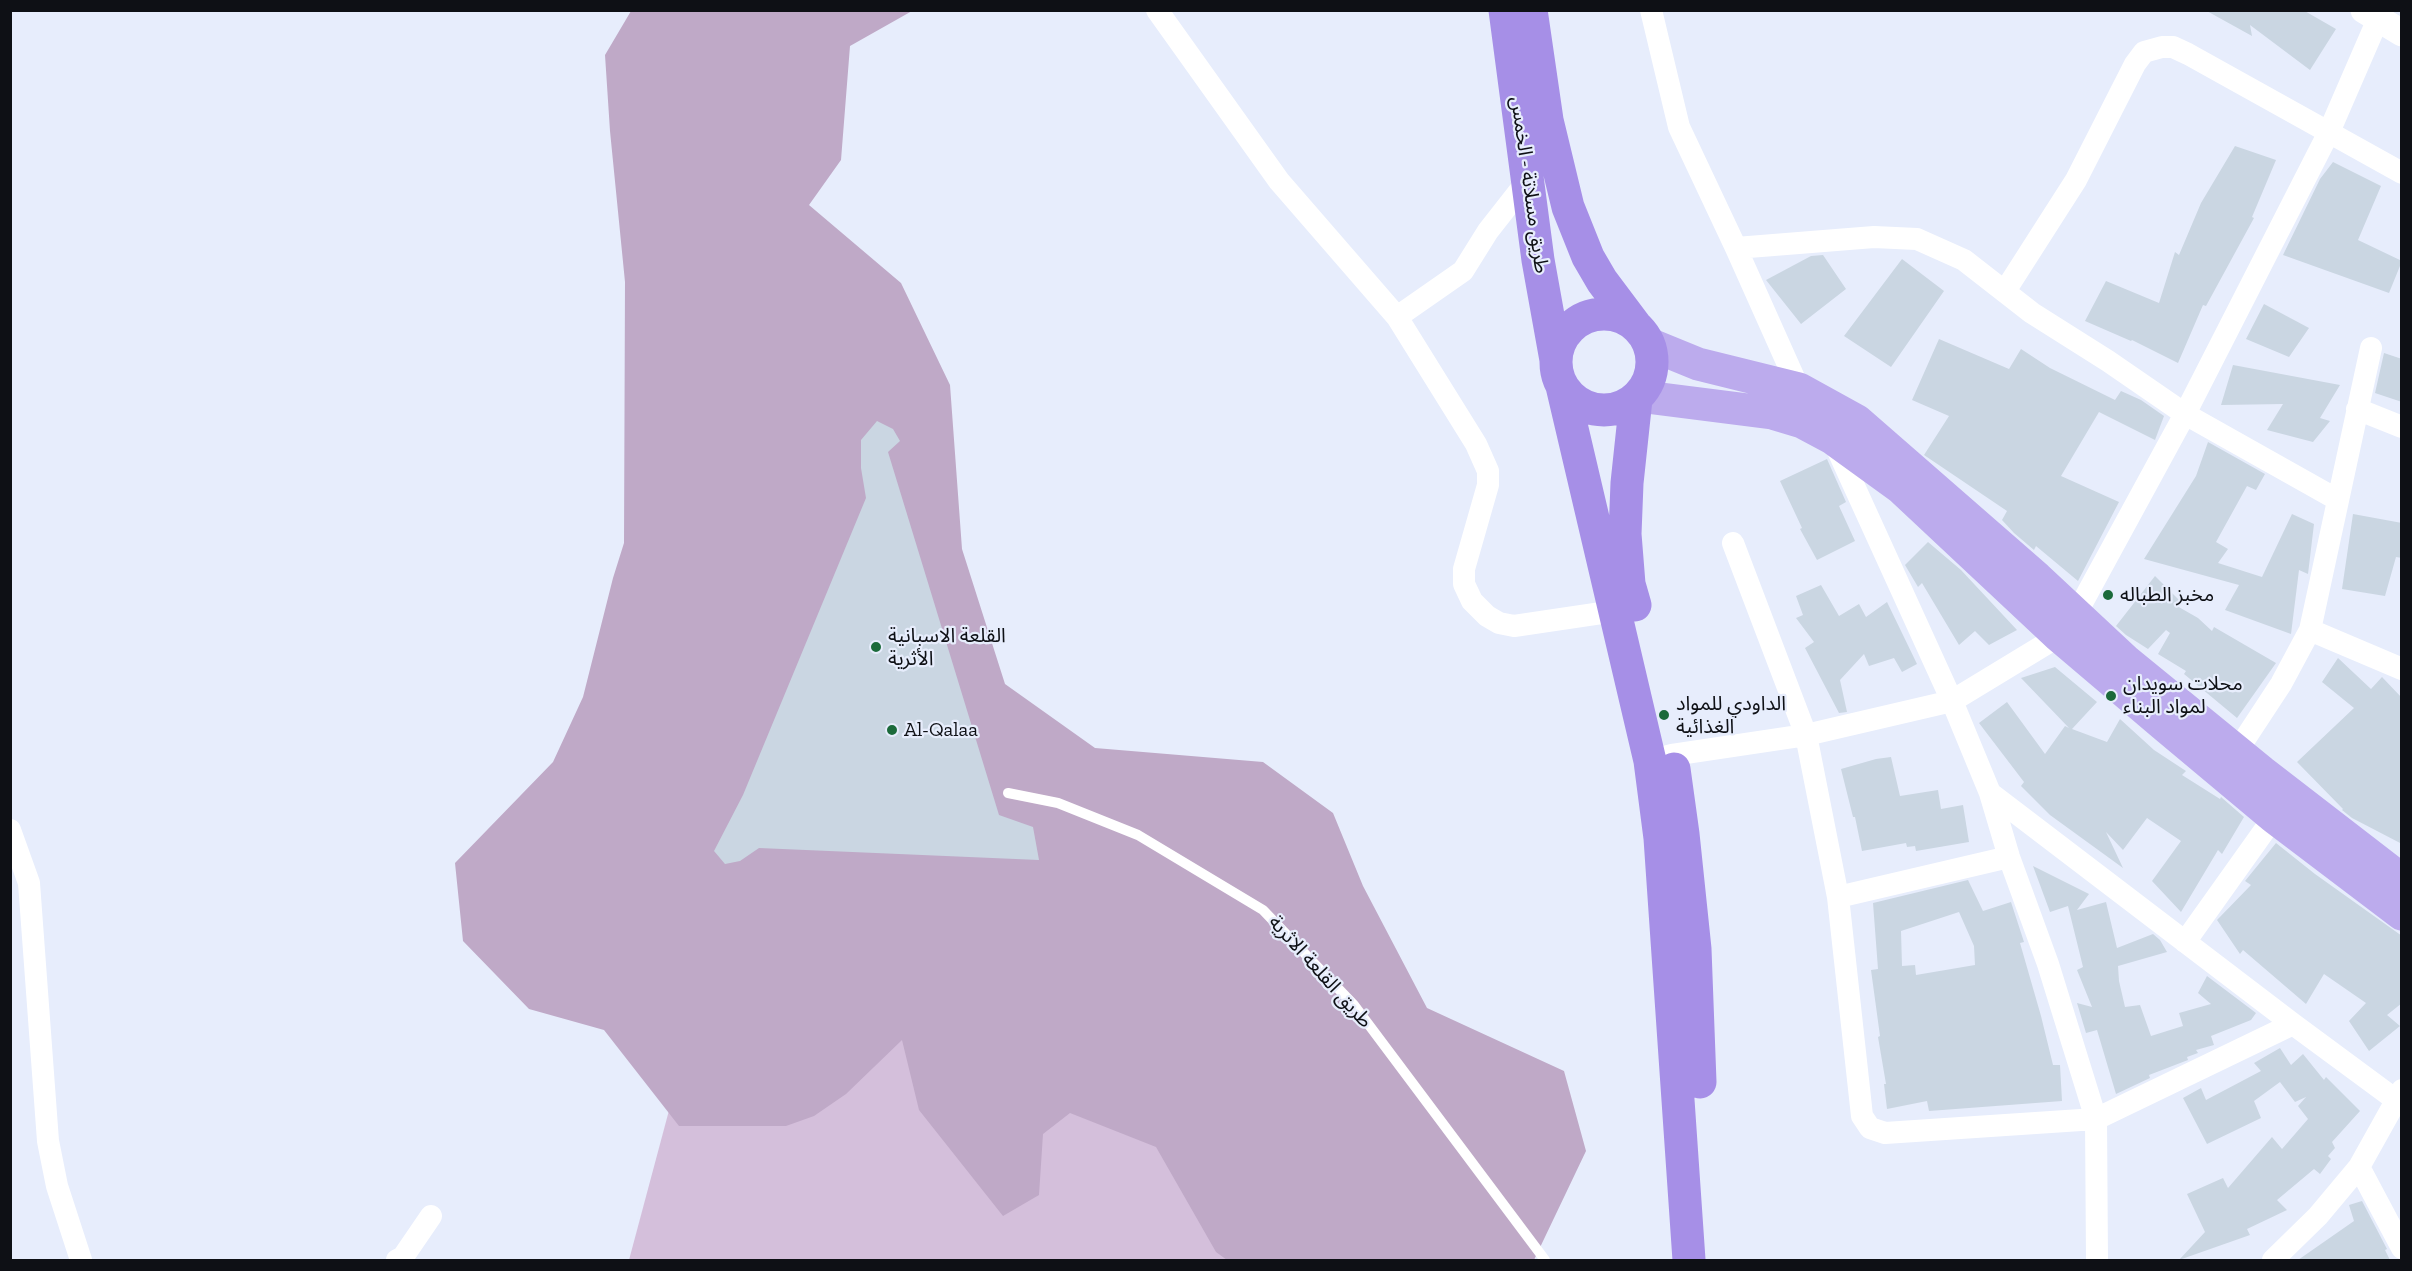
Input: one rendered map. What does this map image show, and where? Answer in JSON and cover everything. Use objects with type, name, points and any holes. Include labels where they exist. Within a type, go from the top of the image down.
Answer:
[{"type":"highway","name":"طريق مسلاتة - الخمس","points":[[1505,10],[1538,260],[1559,373],[1615,611],[1661,758]]},
{"type":"highway","name":"طريق مسلاتة - الخمس","points":[[1531,10],[1547,120],[1568,207],[1588,257],[1602,281],[1642,334]]},
{"type":"highway","points":[[1607,314],[1622,317],[1642,334],[1652,358],[1652,372],[1647,385],[1637,397],[1624,406],[1610,410],[1596,410],[1576,401],[1559,373],[1559,344],[1566,332],[1578,321],[1592,315],[1607,314]]},
{"type":"highway","points":[[1637,397],[1626,508],[1628,575],[1661,758],[1683,834],[1695,949],[1698,1054],[1711,1260]]},
{"type":"highway","points":[[1661,758],[1661,850],[1689,1260]]},
{"type":"main road","points":[[1642,334],[1698,364],[1799,389],[1857,421],[2067,625],[2274,817],[2402,915]]},
{"type":"main road","points":[[1637,397],[1772,413],[1802,422],[1832,438],[1901,488],[2067,625],[2126,661],[2402,880]]},
{"type":"street","points":[[1156,10],[1279,181],[1397,317],[1476,444],[1488,471],[1486,496],[1464,569],[1464,584],[1472,601],[1486,616],[1499,623],[1514,626],[1615,611]]},
{"type":"street","points":[[1651,10],[1679,127],[1799,389]]},
{"type":"street","points":[[1661,758],[1806,735],[1952,700],[2067,625],[2185,414],[2329,132],[2371,15],[2402,33]]},
{"type":"street","points":[[2006,291],[2076,180],[2135,64],[2145,52],[2162,47],[2173,47],[2402,172]]},
{"type":"street","points":[[1397,317],[1463,271],[1488,231],[1528,180]]},
{"type":"street","points":[[1736,248],[1874,237],[1917,239],[1964,260],[2032,313],[2108,361],[2185,414],[2338,500]]},
{"type":"street","points":[[2237,751],[2282,684],[2310,630],[2371,348]]},
{"type":"street","points":[[2357,409],[2402,427]]},
{"type":"street","points":[[1832,438],[1952,700],[1990,793],[2009,857],[2048,964],[2096,1119],[2097,1260]]},
{"type":"street","points":[[1733,543],[1806,735],[1838,897],[1862,1116],[1870,1128],[1885,1132],[2096,1119],[2293,1024]]},
{"type":"street","points":[[2310,630],[2402,669]]},
{"type":"street","points":[[1990,793],[2293,1024],[2399,1095],[2359,1167],[2318,1216],[2273,1260]]},
{"type":"street","points":[[2185,942],[2274,817]]},
{"type":"street","points":[[10,830],[29,883],[48,1141],[57,1186],[81,1260]]},
{"type":"street","points":[[1838,897],[2009,857]]},
{"type":"street","points":[[2359,1167],[2402,1248]]},
{"type":"street","points":[[397,1260],[403,1257],[431,1216]]},
{"type":"lane","name":"طريق القلعة الاثرية","points":[[1008,793],[1058,803],[1138,835],[1263,910],[1354,1005],[1545,1260]]},
{"type":"shaded area","points":[[631,11],[912,11],[850,46],[841,160],[809,205],[901,283],[950,385],[962,549],[1005,684],[1095,748],[1263,762],[1333,813],[1363,886],[1427,1008],[1564,1071],[1586,1151],[1534,1260],[1227,1260],[1216,1252],[1156,1147],[1070,1113],[1043,1134],[1039,1195],[1003,1216],[919,1110],[902,1040],[846,1094],[814,1116],[786,1126],[679,1126],[604,1030],[529,1009],[463,941],[455,863],[553,762],[583,697],[624,543],[625,282],[605,55]]},
{"type":"shaded area","points":[[911,924],[1512,1260],[629,1260],[675,1088]]},
{"type":"building","points":[[2205,10],[2303,10],[2336,29],[2310,70],[2250,25],[2252,36]]},
{"type":"building","points":[[2235,146],[2276,160],[2252,217],[2254,218],[2206,306],[2203,305],[2178,363],[2132,340],[2085,321],[2106,281],[2159,303],[2175,252],[2179,255],[2201,203]]},
{"type":"building","points":[[2333,162],[2381,186],[2358,240],[2402,261],[2389,293],[2283,255],[2320,179]]},
{"type":"building","points":[[1823,255],[1846,289],[1801,324],[1766,280],[1811,256]]},
{"type":"building","points":[[1902,259],[1944,291],[1891,367],[1844,336]]},
{"type":"building","points":[[2264,304],[2309,328],[2289,357],[2246,339]]},
{"type":"building","points":[[1939,339],[2009,369],[2021,349],[2050,368],[2115,400],[2121,391],[2141,400],[2164,416],[2155,440],[2099,412],[2061,476],[2119,502],[2078,581],[2036,546],[2034,550],[2014,533],[2002,520],[2007,511],[1924,455],[1949,416],[1912,400]]},
{"type":"building","points":[[2384,353],[2402,359],[2402,402],[2375,393]]},
{"type":"building","points":[[2233,365],[2340,385],[2320,418],[2330,421],[2313,442],[2267,430],[2283,404],[2221,405]]},
{"type":"building","name":"القلعة الاسبانية الأثرية","points":[[877,421],[893,429],[900,441],[888,452],[999,815],[1033,827],[1039,860],[759,848],[740,861],[725,864],[714,851],[743,795],[866,498],[861,468],[861,440]]},
{"type":"building","points":[[2208,442],[2265,474],[2256,490],[2247,486],[2216,542],[2228,549],[2218,563],[2262,577],[2292,514],[2314,524],[2308,574],[2299,570],[2291,634],[2225,610],[2239,585],[2144,559],[2196,476]]},
{"type":"building","points":[[1827,459],[1846,502],[1839,506],[1855,541],[1817,560],[1800,529],[1802,528],[1780,481]]},
{"type":"building","points":[[2353,514],[2402,523],[2402,558],[2396,557],[2385,596],[2342,589]]},
{"type":"building","points":[[1928,542],[1961,570],[2017,630],[1989,645],[1975,631],[1959,645],[1922,583],[1918,587],[1905,565]]},
{"type":"building","points":[[2155,576],[2179,600],[2177,606],[2198,618],[2212,631],[2214,627],[2276,663],[2237,718],[2184,674],[2186,671],[2158,654],[2170,633],[2166,630],[2148,649],[2116,626]]},
{"type":"building","points":[[1821,585],[1839,616],[1859,604],[1866,617],[1887,602],[1917,664],[1902,672],[1894,658],[1869,666],[1864,654],[1840,680],[1847,712],[1839,713],[1805,648],[1814,642],[1796,618],[1803,615],[1796,596]]},
{"type":"building","points":[[2338,658],[2371,689],[2382,677],[2402,698],[2402,844],[2352,818],[2297,762],[2354,708],[2322,682]]},
{"type":"building","points":[[2055,667],[2097,702],[2072,729],[2107,742],[2120,719],[2154,750],[2186,771],[2182,775],[2220,799],[2221,797],[2244,817],[2222,854],[2218,850],[2181,912],[2152,881],[2181,841],[2147,818],[2123,850],[2106,832],[2123,868],[2050,815],[2021,786],[2024,782],[1979,723],[2007,702],[2045,754],[2065,726],[2069,728],[2021,678]]},
{"type":"building","points":[[1891,757],[1900,796],[1938,790],[1941,809],[1963,805],[1969,842],[1916,851],[1915,846],[1907,847],[1906,843],[1862,851],[1841,769]]},
{"type":"building","points":[[2276,843],[2402,936],[2402,1003],[2387,1015],[2400,1026],[2369,1051],[2349,1021],[2366,1003],[2324,974],[2306,1004],[2243,950],[2240,954],[2217,920],[2251,885],[2245,881]]},
{"type":"building","points":[[2033,866],[2089,894],[2077,910],[2106,902],[2117,948],[2153,934],[2160,940],[2167,952],[2118,966],[2125,1007],[2140,1005],[2151,1036],[2183,1026],[2179,1013],[2211,1004],[2198,993],[2207,976],[2256,1013],[2251,1020],[2211,1036],[2214,1045],[2196,1050],[2198,1053],[2187,1057],[2188,1060],[2149,1075],[2150,1078],[2116,1094],[2097,1030],[2086,1033],[2077,1003],[2092,1007],[2077,970],[2083,967],[2068,906],[2050,912]]},
{"type":"building","points":[[1968,880],[1983,911],[2011,902],[2024,942],[2020,943],[2053,1065],[2060,1065],[2062,1101],[1929,1111],[1927,1101],[1887,1109],[1884,1084],[1886,1084],[1878,1037],[1880,1036],[1871,970],[1878,969],[1873,903]],"holes":[[[1959,912],[1974,946],[1975,965],[1916,975],[1915,965],[1902,966],[1901,931]]]},
{"type":"building","points":[[2280,1048],[2291,1065],[2303,1054],[2324,1080],[2326,1077],[2360,1111],[2332,1142],[2335,1148],[2328,1156],[2331,1159],[2320,1174],[2314,1169],[2277,1200],[2287,1210],[2247,1229],[2250,1235],[2179,1260],[2205,1232],[2187,1194],[2223,1178],[2228,1188],[2272,1137],[2282,1149],[2308,1119],[2298,1106],[2306,1097],[2295,1102],[2280,1082],[2254,1101],[2261,1118],[2207,1144],[2183,1098],[2201,1088],[2206,1100],[2261,1071],[2254,1063]]},
{"type":"building","points":[[2362,1201],[2387,1249],[2385,1250],[2390,1260],[2298,1260],[2354,1221],[2349,1205]]},
{"type":"place","name":"مخبز الطباله","points":[[2108,595]]},
{"type":"place","name":"القلعة الاسبانية الأثرية","points":[[876,647]]},
{"type":"place","name":"محلات سويدان لمواد البناء","points":[[2111,696]]},
{"type":"place","name":"الداودي للمواد الغذائية","points":[[1664,715]]},
{"type":"place","name":"Al-Qalaa","points":[[892,730]]}]
